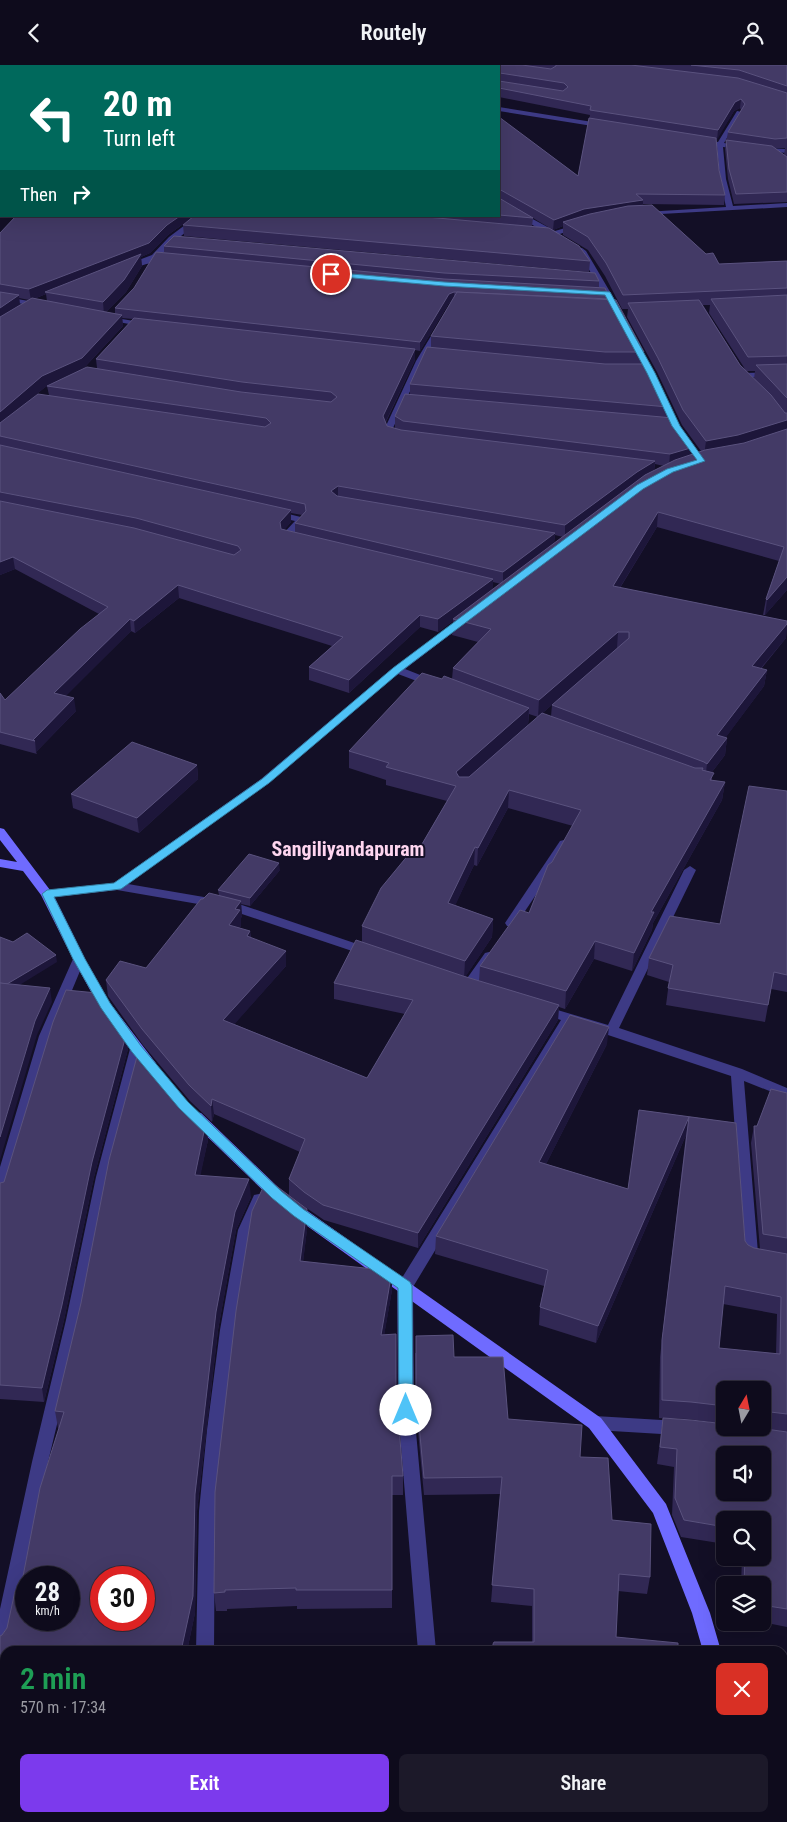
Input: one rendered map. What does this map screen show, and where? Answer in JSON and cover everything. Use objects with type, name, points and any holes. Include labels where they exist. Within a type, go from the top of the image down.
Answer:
[{"type":"main road","points":[[0,832],[47,894],[79,959],[105,1005],[160,1077]]},
{"type":"main road","points":[[0,863],[27,868]]},
{"type":"main road","points":[[184,1105],[265,1185],[299,1213],[405,1286],[595,1423],[660,1509],[701,1613],[711,1646]]},
{"type":"street","points":[[500,109],[610,127]]},
{"type":"street","points":[[730,208],[723,179],[720,145],[739,112]]},
{"type":"street","points":[[696,141],[747,148]]},
{"type":"street","points":[[756,149],[774,152],[787,151]]},
{"type":"street","points":[[774,152],[780,157]]},
{"type":"street","points":[[500,204],[583,253],[599,277],[618,313]]},
{"type":"street","points":[[636,215],[787,205]]},
{"type":"street","points":[[144,272],[154,257],[172,239],[201,217]]},
{"type":"street","points":[[534,232],[561,239],[587,223]]},
{"type":"street","points":[[172,239],[182,240]]},
{"type":"street","points":[[119,270],[154,257],[181,260]]},
{"type":"street","points":[[589,276],[599,277]]},
{"type":"street","points":[[598,293],[607,293]]},
{"type":"street","points":[[24,309],[50,297]]},
{"type":"street","points":[[0,298],[53,308]]},
{"type":"street","points":[[99,317],[111,315],[130,327],[152,326]]},
{"type":"street","points":[[411,438],[391,434],[390,428],[406,402],[420,355],[443,321]]},
{"type":"street","points":[[420,355],[434,357]]},
{"type":"street","points":[[732,359],[743,376],[755,388]]},
{"type":"street","points":[[743,376],[787,374]]},
{"type":"street","points":[[659,391],[672,426],[702,461]]},
{"type":"street","points":[[263,511],[302,520],[285,537],[304,542]]},
{"type":"street","points":[[117,886],[266,781],[396,670],[473,612]]},
{"type":"street","points":[[396,670],[441,686]]},
{"type":"street","points":[[506,929],[567,839]]},
{"type":"street","points":[[612,1029],[690,870]]},
{"type":"street","points":[[47,894],[117,886],[228,905],[380,957]]},
{"type":"street","points":[[468,987],[496,946]]},
{"type":"street","points":[[0,1191],[46,1036],[79,959]]},
{"type":"street","points":[[532,1006],[612,1029],[737,1072],[787,1093]]},
{"type":"street","points":[[427,1646],[406,1410],[405,1286],[569,1017]]},
{"type":"street","points":[[0,1644],[40,1462],[74,1320],[103,1177],[137,1049]]},
{"type":"street","points":[[737,1072],[751,1258],[787,1264]]},
{"type":"street","points":[[205,1646],[207,1511],[228,1330],[245,1230],[265,1185]]},
{"type":"street","points":[[595,1423],[698,1430]]},
{"type":"building","points":[[500,65],[522,65],[551,69],[556,65],[631,65],[738,78],[787,93],[787,138],[775,139],[728,132],[745,104],[741,99],[735,102],[718,130],[590,110],[591,106],[500,88],[500,81],[563,91],[568,87],[564,83],[500,73]]},
{"type":"building","points":[[691,65],[787,65],[787,86],[739,70]]},
{"type":"building","points":[[500,118],[578,176],[589,118],[716,138],[719,170],[725,195],[636,194],[643,200],[584,209],[554,220],[500,190]]},
{"type":"building","points":[[726,140],[772,146],[787,157],[787,192],[736,194],[729,169]]},
{"type":"building","points":[[500,199],[533,218],[500,215]]},
{"type":"building","points":[[652,205],[706,254],[713,253],[719,264],[787,261],[787,288],[623,295],[606,263],[588,237],[563,222],[628,206]]},
{"type":"building","points":[[15,217],[179,217],[167,225],[149,243],[29,289],[0,284],[0,233]]},
{"type":"building","points":[[193,217],[426,217],[549,228],[579,246],[590,261],[183,225]]},
{"type":"building","points":[[174,236],[595,273],[599,281],[444,273],[164,246]]},
{"type":"building","points":[[156,252],[444,279],[605,288],[610,299],[454,292],[449,294],[420,342],[115,308],[134,288]]},
{"type":"building","points":[[141,254],[124,280],[103,302],[45,292]]},
{"type":"building","points":[[0,292],[19,295],[0,308]]},
{"type":"building","points":[[457,292],[616,300],[644,352],[605,352],[431,336]]},
{"type":"building","points":[[787,295],[787,356],[748,357],[711,299]]},
{"type":"building","points":[[32,298],[122,315],[82,358],[42,376],[0,412],[0,317]]},
{"type":"building","points":[[699,300],[740,365],[787,413],[787,420],[738,435],[706,441],[683,410],[658,358],[628,303]]},
{"type":"building","points":[[134,318],[415,349],[383,416],[387,426],[401,430],[655,461],[565,525],[338,486],[331,491],[337,496],[555,533],[503,572],[295,523],[306,511],[305,504],[0,436],[0,423],[38,394],[265,427],[271,423],[266,418],[47,386],[87,367],[241,392],[331,402],[337,397],[331,392],[242,382],[96,359]]},
{"type":"building","points":[[427,347],[605,364],[648,364],[668,407],[410,384]]},
{"type":"building","points":[[787,364],[787,398],[756,365]]},
{"type":"building","points":[[405,394],[673,418],[694,447],[670,454],[403,421],[395,416]]},
{"type":"building","points":[[787,429],[787,577],[767,600],[784,547],[658,512],[613,586],[787,621],[787,624],[752,666],[767,670],[717,735],[727,738],[707,764],[552,705],[629,638],[629,632],[618,632],[539,700],[453,668],[491,629],[453,619],[645,475],[675,460],[705,450],[744,443]]},
{"type":"building","points":[[0,445],[291,510],[280,522],[281,529],[493,579],[438,619],[420,615],[349,680],[309,667],[343,637],[178,585],[134,621],[130,619],[54,693],[74,698],[33,740],[35,741],[0,732],[0,693],[5,700],[80,629],[108,607],[13,557],[0,562],[0,501],[134,528],[234,555],[241,550],[238,546],[136,518],[0,492]]},
{"type":"building","points":[[422,673],[442,679],[444,676],[529,708],[456,772],[459,777],[469,777],[542,713],[695,768],[703,768],[702,770],[714,773],[710,780],[725,782],[651,912],[654,912],[634,953],[595,941],[566,991],[480,966],[520,910],[529,913],[548,865],[552,862],[581,810],[509,790],[478,848],[475,847],[448,903],[493,919],[465,961],[362,926],[381,888],[409,854],[415,856],[456,786],[386,767],[389,763],[349,751]]},
{"type":"building","points":[[132,742],[197,765],[137,818],[71,794]]},
{"type":"building","points":[[749,786],[787,791],[787,975],[774,972],[768,1005],[668,988],[673,965],[649,958],[670,916],[720,924]]},
{"type":"building","points":[[249,854],[279,863],[250,898],[218,890]]},
{"type":"building","points":[[209,893],[241,901],[235,909],[240,910],[229,925],[250,931],[247,936],[286,951],[223,1020],[367,1078],[413,1000],[334,983],[356,940],[463,976],[559,1005],[418,1233],[323,1205],[304,1192],[289,1179],[305,1139],[212,1099],[211,1106],[189,1085],[142,1029],[106,980],[120,961],[146,968],[201,899]]},
{"type":"building","points":[[27,933],[56,955],[7,984],[0,983],[0,937],[13,942]]},
{"type":"building","points":[[0,983],[50,988],[35,1021],[0,1137]]},
{"type":"building","points":[[66,990],[97,993],[126,1035],[92,1162],[62,1305],[42,1388],[0,1385],[0,1183],[4,1182],[53,1022]]},
{"type":"building","points":[[570,1015],[609,1027],[539,1162],[628,1189],[639,1110],[736,1123],[745,1241],[754,1248],[787,1254],[787,1414],[771,1412],[771,1381],[716,1381],[716,1405],[662,1400],[662,1340],[689,1117],[598,1326],[540,1307],[548,1270],[436,1236]],"holes":[[[725,1286],[781,1297],[780,1354],[719,1348]]]},
{"type":"building","points":[[139,1049],[176,1092],[206,1122],[195,1175],[249,1179],[235,1212],[216,1312],[195,1494],[193,1596],[182,1646],[0,1646],[0,1636],[7,1628],[15,1591],[15,1631],[80,1631],[80,1566],[25,1566],[40,1488],[64,1412],[55,1411],[81,1303],[109,1160]]},
{"type":"building","points":[[771,1089],[787,1093],[787,1238],[763,1234],[754,1126],[757,1126]]},
{"type":"building","points":[[267,1179],[307,1209],[300,1261],[392,1271],[381,1335],[396,1334],[396,1391],[403,1476],[392,1476],[392,1590],[296,1590],[296,1588],[225,1590],[225,1592],[214,1593],[215,1492],[236,1311],[252,1211]]},
{"type":"building","points":[[453,1335],[454,1357],[503,1357],[508,1419],[582,1425],[580,1457],[608,1458],[612,1520],[651,1524],[650,1577],[619,1574],[616,1637],[678,1643],[678,1646],[493,1646],[494,1642],[534,1642],[534,1589],[492,1585],[502,1477],[424,1478],[416,1393],[416,1336]]},
{"type":"building","points":[[663,1418],[716,1423],[716,1436],[771,1436],[771,1430],[787,1432],[787,1609],[771,1606],[771,1576],[744,1576],[745,1566],[771,1566],[771,1511],[716,1511],[716,1525],[684,1520],[675,1498],[677,1449],[660,1447]]},
{"type":"district","name":"Sangiliyandapuram","points":[[348,849]]},
{"type":"route","points":[[331,274],[444,284],[607,293],[651,373],[676,426],[701,461],[670,471],[640,487],[396,670],[266,781],[117,886],[47,894],[79,959],[105,1005],[137,1049],[184,1105],[276,1195],[405,1286],[406,1410]]}]
